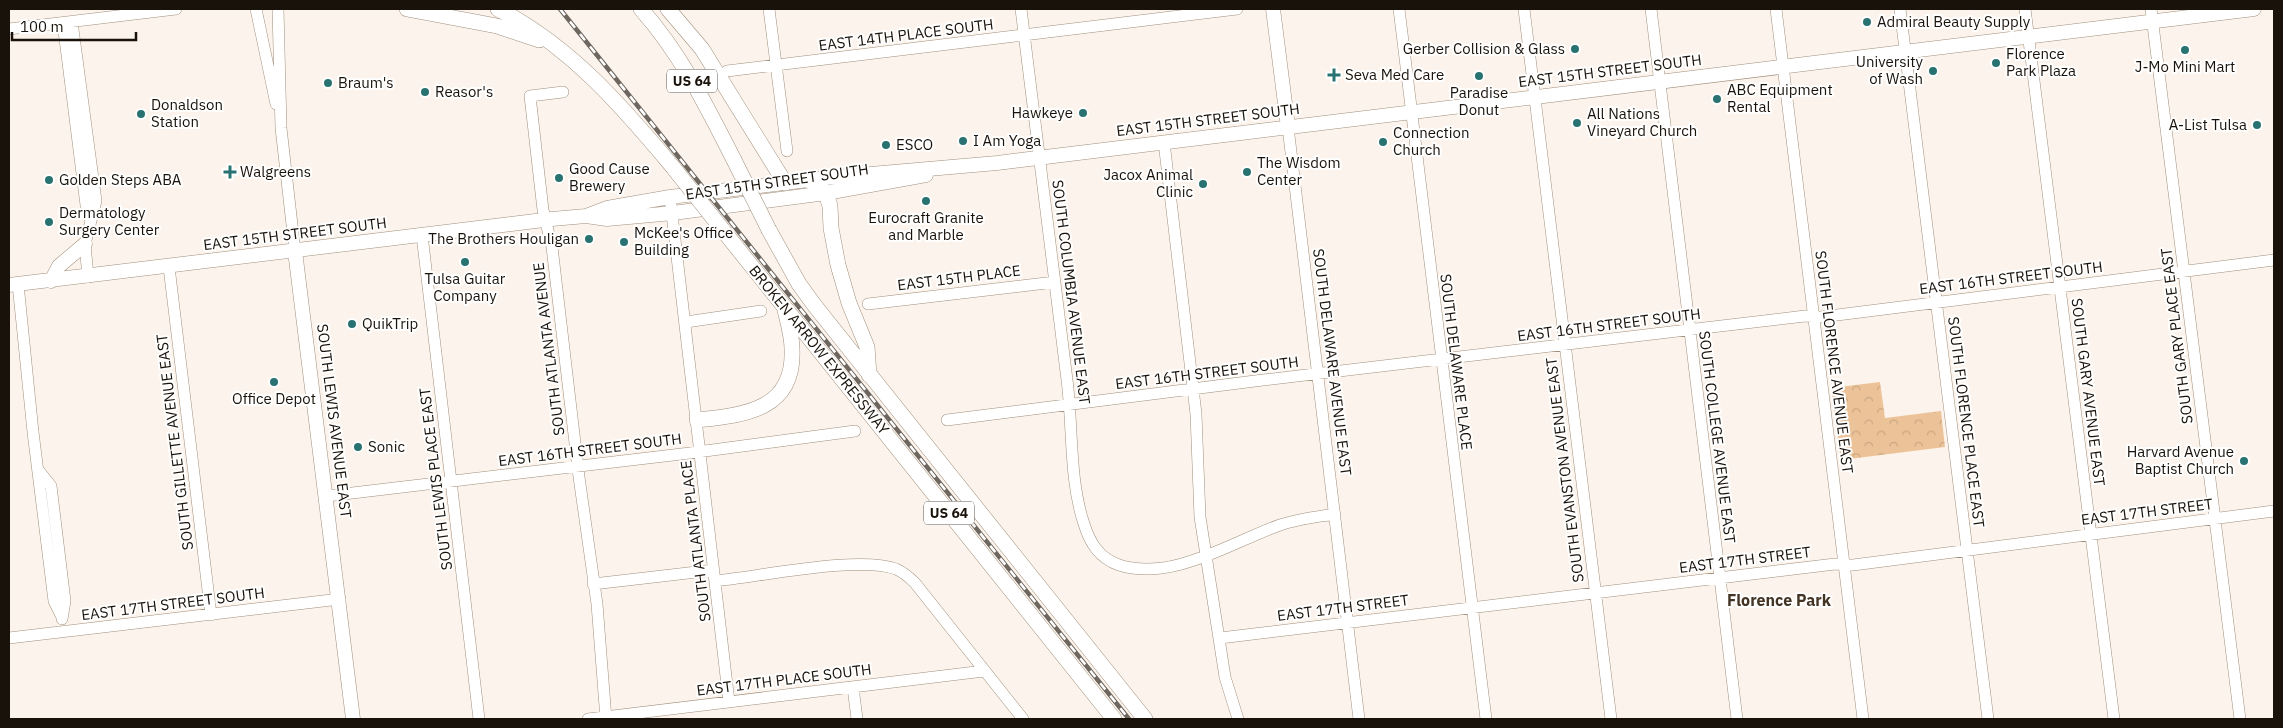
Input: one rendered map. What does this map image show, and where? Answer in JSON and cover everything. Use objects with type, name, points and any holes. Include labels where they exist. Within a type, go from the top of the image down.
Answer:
[{"type":"highway","points":[[407,9],[497,26],[558,46]]},
{"type":"highway","name":"BROKEN ARROW EXPRESSWAY","points":[[498,9],[558,46],[601,84],[672,166],[1114,719]]},
{"type":"highway","name":"BROKEN ARROW EXPRESSWAY","points":[[641,9],[670,44],[684,67],[799,284],[869,375],[1145,719]]},
{"type":"highway","points":[[668,9],[687,28],[702,49],[785,183]]},
{"type":"highway","points":[[808,180],[826,193],[830,206],[831,228],[838,265],[849,303],[867,347],[869,375]]},
{"type":"highway","points":[[697,420],[753,412],[772,400],[779,392],[786,382],[792,358],[792,347],[784,307]]},
{"type":"main road","name":"SOUTH DELAWARE AVENUE EAST","points":[[1273,9],[1288,127]]},
{"type":"main road","name":"EAST 15TH STREET SOUTH","points":[[586,216],[607,208],[670,197],[808,180],[1039,158],[2029,36],[2152,15],[2254,9]]},
{"type":"main road","name":"EAST 15TH STREET SOUTH","points":[[13,285],[546,220],[586,216],[607,219],[672,213],[826,193],[906,180],[970,166]]},
{"type":"main road","points":[[51,281],[59,266],[84,244]]},
{"type":"main road","name":"SOUTH LEWIS AVENUE EAST","points":[[295,251],[354,719]]},
{"type":"street","points":[[9,29],[176,9]]},
{"type":"street","name":"SOUTH LEWIS AVENUE EAST","points":[[256,9],[281,128]]},
{"type":"street","name":"SOUTH LEWIS AVENUE EAST","points":[[278,9],[281,128],[295,251]]},
{"type":"street","points":[[770,9],[787,151]]},
{"type":"street","name":"SOUTH COLUMBIA AVENUE EAST","points":[[1021,9],[1070,405],[1075,472],[1083,522],[1096,550],[1105,558],[1117,564],[1136,568],[1162,567],[1207,557]]},
{"type":"street","name":"EAST 14TH PLACE SOUTH","points":[[727,71],[1237,9]]},
{"type":"street","name":"SOUTH DELAWARE PLACE","points":[[1399,9],[1486,719]]},
{"type":"street","name":"SOUTH EVANSTON AVENUE EAST","points":[[1524,9],[1611,719]]},
{"type":"street","name":"SOUTH COLLEGE AVENUE EAST","points":[[1651,9],[1737,719]]},
{"type":"street","name":"SOUTH FLORENCE AVENUE EAST","points":[[1776,9],[1863,719]]},
{"type":"street","name":"SOUTH FLORENCE PLACE EAST","points":[[1900,9],[1988,719]]},
{"type":"street","name":"SOUTH GARY AVENUE EAST","points":[[2025,9],[2114,719]]},
{"type":"street","name":"SOUTH GARY PLACE EAST","points":[[2152,15],[2240,719]]},
{"type":"street","points":[[68,22],[86,205],[91,221],[84,244],[88,277]]},
{"type":"street","name":"SOUTH ATLANTA AVENUE","points":[[563,92],[530,96],[542,200],[552,247],[578,467],[597,604],[605,718]]},
{"type":"street","name":"SOUTH DELAWARE AVENUE EAST","points":[[1288,127],[1316,374],[1335,514],[1359,719]]},
{"type":"street","points":[[1164,142],[1194,390],[1198,439],[1199,500],[1226,677],[1238,719]]},
{"type":"street","name":"SOUTH ATLANTA PLACE","points":[[670,197],[729,702]]},
{"type":"street","name":"SOUTH LEWIS PLACE EAST","points":[[422,235],[479,719]]},
{"type":"street","name":"EAST 16TH STREET SOUTH","points":[[947,420],[2274,260]]},
{"type":"street","name":"SOUTH GILLETTE AVENUE EAST","points":[[169,267],[211,615]]},
{"type":"street","name":"EAST 15TH PLACE","points":[[868,304],[1055,282]]},
{"type":"street","points":[[13,285],[39,471],[51,486],[64,601],[63,631]]},
{"type":"street","points":[[686,322],[761,311]]},
{"type":"street","name":"EAST 16TH STREET SOUTH","points":[[327,496],[700,452],[855,430]]},
{"type":"street","name":"EAST 17TH STREET","points":[[1220,638],[1967,550],[2274,511]]},
{"type":"street","points":[[1207,557],[1282,525],[1335,514]]},
{"type":"street","points":[[593,584],[839,566],[882,566],[895,569],[915,583],[1023,719]]},
{"type":"street","name":"EAST 17TH STREET SOUTH","points":[[9,638],[340,599]]},
{"type":"street","name":"EAST 17TH PLACE SOUTH","points":[[588,719],[984,670]]},
{"type":"street","points":[[853,687],[857,719]]},
{"type":"green space","points":[[1880,382],[1885,418],[1941,411],[1945,447],[1841,460],[1831,388]]},
{"type":"railway","points":[[560,9],[1129,719]]},
{"type":"place","name":"Admiral Beauty Supply","points":[[1867,22]]},
{"type":"place","name":"Gerber Collision & Glass","points":[[1575,49]]},
{"type":"place","name":"J-Mo Mini Mart","points":[[2185,50]]},
{"type":"place","name":"Florence Park Plaza","points":[[1996,63]]},
{"type":"place","name":"University of Wash","points":[[1933,71]]},
{"type":"place","name":"Seva Med Care","points":[[1334,75]]},
{"type":"place","name":"Paradise Donut","points":[[1479,76]]},
{"type":"place","name":"Braum's","points":[[328,83]]},
{"type":"place","name":"Reasor's","points":[[425,92]]},
{"type":"place","name":"ABC Equipment Rental","points":[[1717,99]]},
{"type":"place","name":"Hawkeye","points":[[1083,113]]},
{"type":"place","name":"Donaldson Station","points":[[141,114]]},
{"type":"place","name":"All Nations Vineyard Church","points":[[1577,123]]},
{"type":"place","name":"A-List Tulsa","points":[[2257,125]]},
{"type":"place","name":"I Am Yoga","points":[[963,141]]},
{"type":"place","name":"Connection Church","points":[[1383,142]]},
{"type":"place","name":"ESCO","points":[[886,145]]},
{"type":"place","name":"Walgreens","points":[[230,172]]},
{"type":"place","name":"The Wisdom Center","points":[[1247,172]]},
{"type":"place","name":"Good Cause Brewery","points":[[559,178]]},
{"type":"place","name":"Golden Steps ABA","points":[[49,180]]},
{"type":"place","name":"Jacox Animal Clinic","points":[[1203,184]]},
{"type":"place","name":"Eurocraft Granite and Marble","points":[[926,201]]},
{"type":"place","name":"Dermatology Surgery Center","points":[[49,222]]},
{"type":"place","name":"The Brothers Houligan","points":[[589,239]]},
{"type":"place","name":"McKee's Office Building","points":[[624,242]]},
{"type":"place","name":"Tulsa Guitar Company","points":[[465,262]]},
{"type":"place","name":"QuikTrip","points":[[352,324]]},
{"type":"place","name":"Office Depot","points":[[274,382]]},
{"type":"place","name":"Sonic","points":[[358,447]]},
{"type":"place","name":"Harvard Avenue Baptist Church","points":[[2244,461]]},
{"type":"district","name":"Florence Park","points":[[1779,600]]}]
